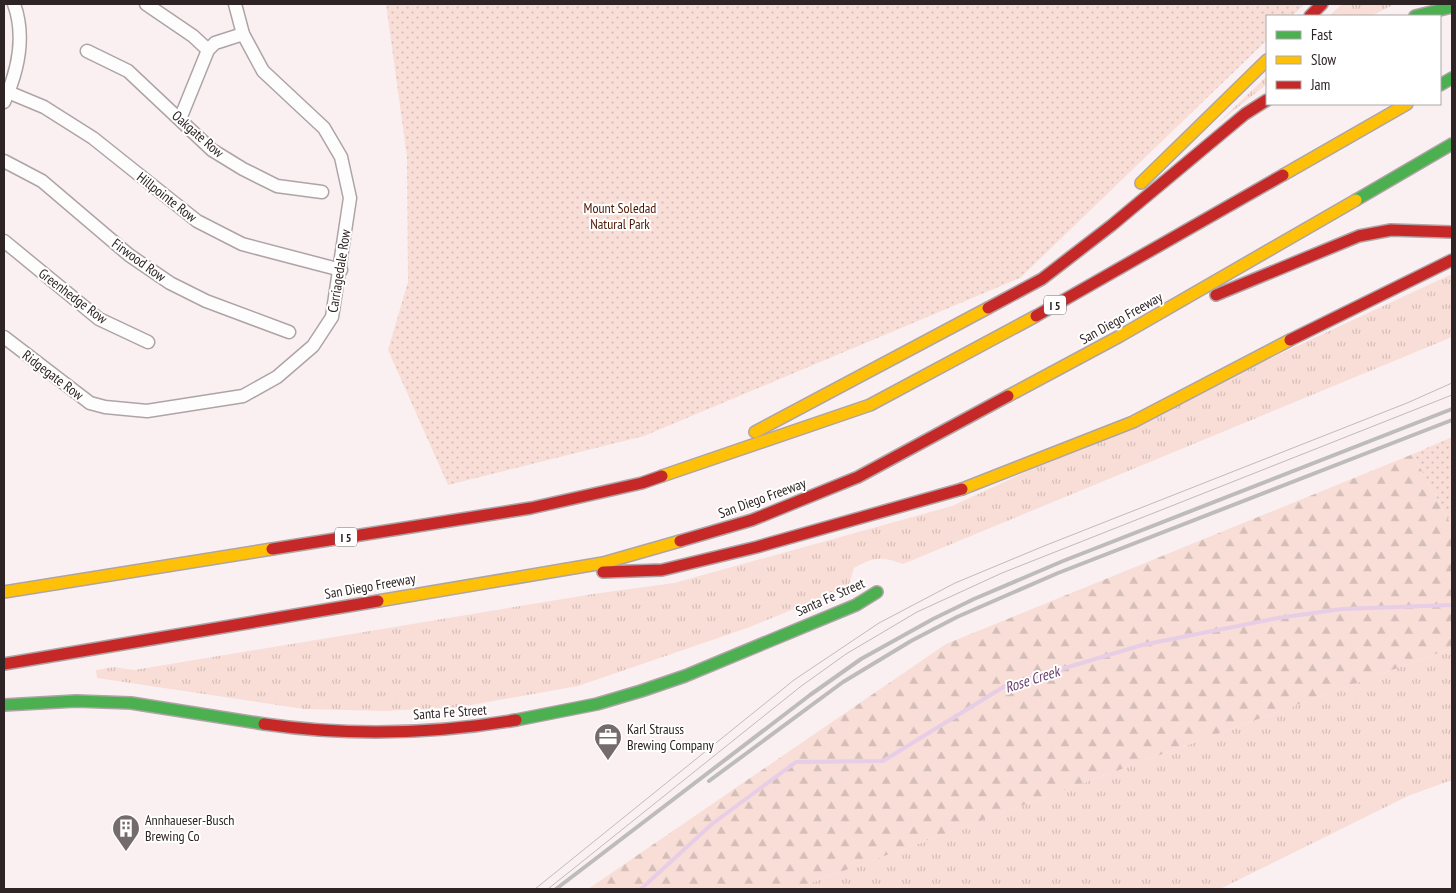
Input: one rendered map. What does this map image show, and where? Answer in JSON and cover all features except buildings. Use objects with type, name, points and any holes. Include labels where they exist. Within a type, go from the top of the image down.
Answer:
[{"type":"main road","points":[[1311,15],[1322,4]]},
{"type":"main road","points":[[1419,15],[1452,7]]},
{"type":"main road","points":[[1042,279],[1266,61]]},
{"type":"main road","points":[[1441,84],[1452,78]]},
{"type":"main road","points":[[686,469],[1042,279],[1112,225],[1245,114],[1266,101]]},
{"type":"main road","name":"I 5","points":[[4,592],[531,508],[642,483],[686,469],[870,405],[1036,316],[1405,105]]},
{"type":"main road","name":"San Diego Freeway","points":[[4,664],[603,563],[752,520],[858,477],[1120,336],[1452,144]]},
{"type":"main road","points":[[1120,336],[1359,236],[1391,230],[1452,232]]},
{"type":"main road","points":[[519,576],[662,570],[757,547],[946,494],[1133,422],[1231,369],[1452,260]]},
{"type":"main road","name":"Santa Fe Street","points":[[4,705],[55,700],[148,705],[260,725],[318,730],[371,731],[475,727],[566,711],[638,691],[692,672],[856,605],[877,592]]},
{"type":"street","points":[[6,97],[16,74],[20,40],[14,4]]},
{"type":"street","points":[[146,4],[193,36],[208,50]]},
{"type":"street","name":"Carriagedale Row","points":[[105,407],[147,411],[243,396],[277,377],[314,346],[332,317],[341,270],[350,198],[341,157],[324,128],[263,71],[242,34],[235,4]]},
{"type":"street","points":[[180,119],[208,50],[215,43],[242,34]]},
{"type":"street","name":"Oakgate Row","points":[[88,51],[128,70],[212,150],[243,170],[277,186],[322,192]]},
{"type":"street","name":"Hillpointe Row","points":[[6,97],[44,107],[93,138],[197,221],[242,244],[341,270]]},
{"type":"street","name":"Firwood Row","points":[[4,162],[42,181],[128,255],[170,283],[206,301],[289,332]]},
{"type":"street","name":"Greenhedge Row","points":[[4,242],[99,319],[148,342]]},
{"type":"street","name":"Ridgegate Row","points":[[4,337],[90,403],[105,407]]},
{"type":"green space","name":"Mount Soledad Natural Park","points":[[386,4],[1305,4],[1293,15],[1266,15],[1266,41],[1020,278],[644,436],[448,485],[388,350],[408,282],[407,157]]},
{"type":"green space","points":[[1342,4],[1395,4],[1373,15],[1330,15]]},
{"type":"green space","points":[[1266,77],[1266,85],[1218,123]]},
{"type":"green space","points":[[1452,274],[1452,337],[903,564],[883,559],[867,562],[854,568],[848,587],[750,627],[578,686],[460,707],[386,711],[304,709],[97,678],[96,670],[114,667],[134,670],[593,594],[674,583],[952,506]]},
{"type":"green space","points":[[1452,437],[1452,526],[1413,454]]},
{"type":"green space","points":[[1413,454],[1452,526],[1452,648],[794,889],[588,889],[946,644]]},
{"type":"green space","points":[[1452,648],[1452,780],[1408,796],[1220,889],[794,889]]},
{"type":"waterway","name":"Rose Creek","points":[[641,889],[712,824],[796,762],[883,761],[1005,686],[1142,645],[1278,618],[1342,609],[1452,605]]},
{"type":"tram line","points":[[535,889],[794,680],[879,623],[955,583],[1407,403],[1452,383]]},
{"type":"tram line","points":[[548,889],[800,687],[846,654],[917,612],[1002,573],[1452,395]]},
{"type":"railway","points":[[556,889],[810,695],[861,659],[933,619],[974,599],[1063,561],[1452,409]]},
{"type":"railway","points":[[709,781],[843,682],[911,641],[957,617],[1058,573],[1452,420]]},
{"type":"traffic: fast","points":[[1419,15],[1452,7]]},
{"type":"traffic: fast","points":[[1441,84],[1452,78]]},
{"type":"traffic: fast","points":[[1356,200],[1452,144]]},
{"type":"traffic: fast","points":[[516,720],[597,704],[685,676],[856,605],[877,592]]},
{"type":"traffic: fast","points":[[4,705],[76,701],[131,703],[264,724]]},
{"type":"traffic: slow","points":[[1141,183],[1266,61]]},
{"type":"traffic: slow","points":[[1283,175],[1405,105]]},
{"type":"traffic: slow","points":[[1008,396],[1120,336],[1356,200]]},
{"type":"traffic: slow","points":[[755,432],[988,308]]},
{"type":"traffic: slow","points":[[662,476],[870,405],[1036,316]]},
{"type":"traffic: slow","points":[[962,489],[1133,422],[1290,340]]},
{"type":"traffic: slow","points":[[378,601],[603,563],[680,541]]},
{"type":"traffic: slow","points":[[4,592],[272,549]]},
{"type":"traffic: jam","points":[[1311,15],[1322,4]]},
{"type":"traffic: jam","points":[[988,308],[1042,279],[1112,225],[1245,114],[1266,101]]},
{"type":"traffic: jam","points":[[1036,316],[1283,175]]},
{"type":"traffic: jam","points":[[1216,295],[1359,236],[1391,230],[1452,232]]},
{"type":"traffic: jam","points":[[1290,340],[1452,260]]},
{"type":"traffic: jam","points":[[680,541],[752,520],[858,477],[1008,396]]},
{"type":"traffic: jam","points":[[272,549],[531,508],[642,483],[662,476]]},
{"type":"traffic: jam","points":[[603,572],[662,570],[757,547],[962,489]]},
{"type":"traffic: jam","points":[[4,664],[378,601]]},
{"type":"traffic: jam","points":[[264,724],[295,728],[390,732],[454,728],[516,720]]},
{"type":"place","name":"Karl Strauss Brewing Company","points":[[608,761]]},
{"type":"place","name":"Annhaueser-Busch Brewing Co","points":[[126,852]]}]
